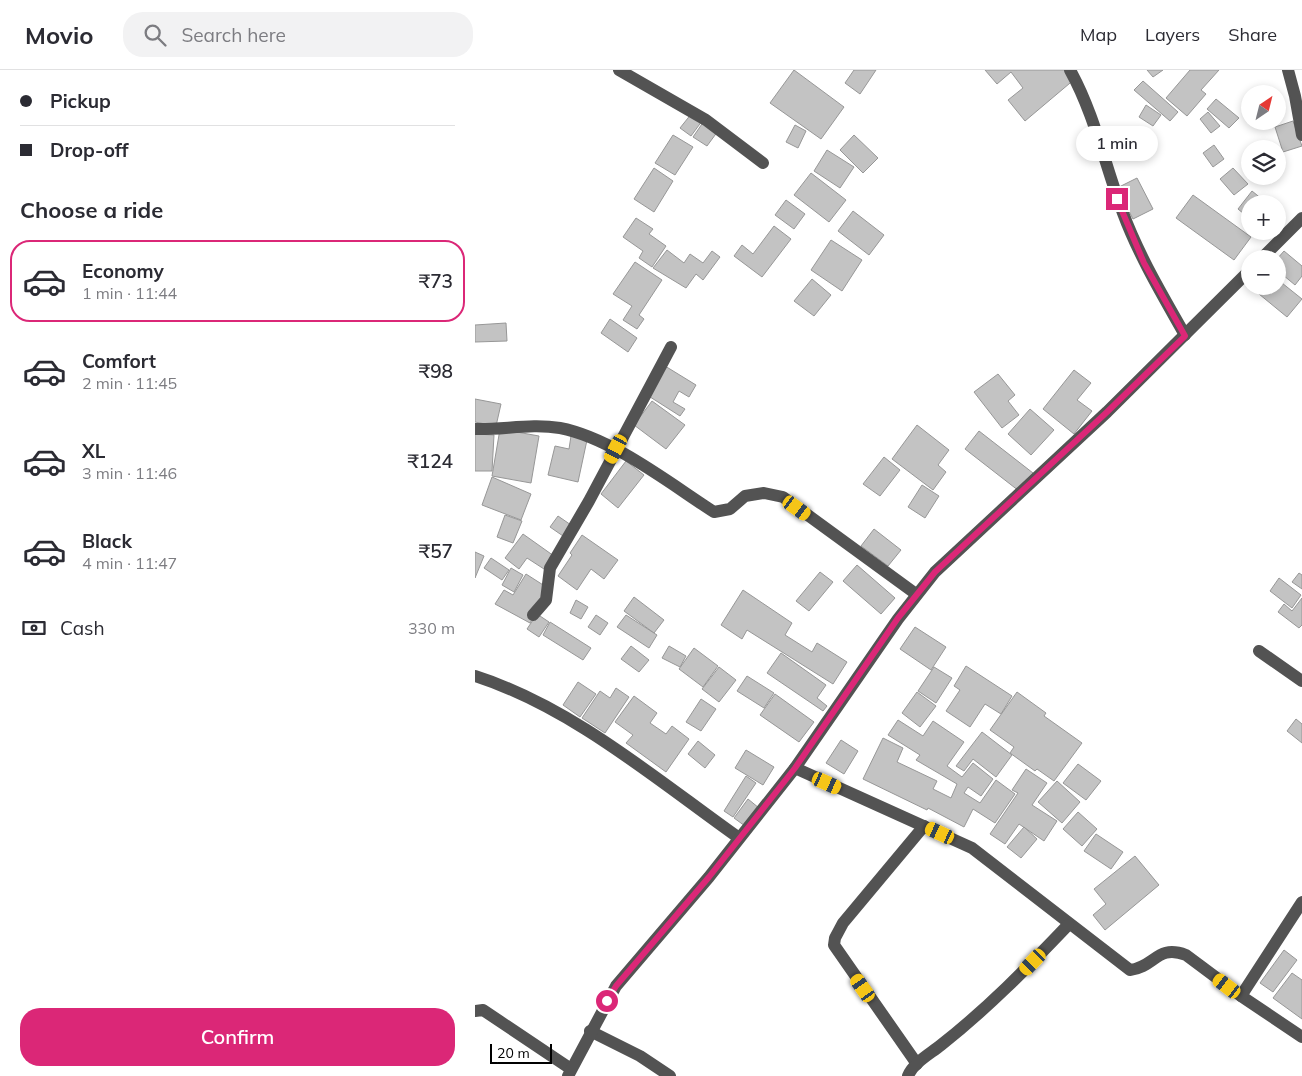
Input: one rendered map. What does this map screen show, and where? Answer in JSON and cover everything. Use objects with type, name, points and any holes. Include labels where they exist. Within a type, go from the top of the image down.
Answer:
[{"type":"street","points":[[619,70],[706,120],[763,163]]},
{"type":"street","points":[[1070,70],[1085,98],[1123,215],[1144,263],[1185,336]]},
{"type":"street","points":[[1288,70],[1302,135]]},
{"type":"street","points":[[1270,250],[1302,218]]},
{"type":"street","points":[[475,1011],[483,1010],[570,1072],[616,986],[709,877],[795,768],[916,594],[935,572],[1107,412],[1241,279]]},
{"type":"street","points":[[533,615],[546,600],[550,568],[671,346]]},
{"type":"street","points":[[475,429],[523,426],[559,428],[593,439],[616,449],[714,512],[730,509],[745,496],[764,493],[783,497],[916,594]]},
{"type":"street","points":[[1259,651],[1302,681]]},
{"type":"street","points":[[475,676],[547,707],[613,749],[739,838]]},
{"type":"street","points":[[795,768],[971,848],[1130,970],[1139,969],[1167,951],[1176,951],[1186,955],[1241,996],[1302,1037]]},
{"type":"street","points":[[917,1064],[840,956],[835,945],[835,938],[843,923],[924,826]]},
{"type":"street","points":[[1241,996],[1302,902]]},
{"type":"street","points":[[908,1076],[917,1064],[979,1014],[1069,925]]},
{"type":"street","points":[[591,1031],[640,1056],[669,1076]]},
{"type":"building","points":[[794,70],[844,107],[821,139],[770,103]]},
{"type":"building","points":[[854,70],[876,70],[860,94],[845,83]]},
{"type":"building","points":[[985,70],[1069,70],[1076,78],[1025,121],[1008,100],[1023,88],[1011,72],[997,84]]},
{"type":"building","points":[[1147,70],[1163,70],[1153,77]]},
{"type":"building","points":[[1190,70],[1219,70],[1201,90],[1206,94],[1187,116],[1166,98]]},
{"type":"building","points":[[1143,81],[1178,112],[1170,121],[1134,90]]},
{"type":"building","points":[[1216,99],[1239,118],[1229,128],[1207,109]]},
{"type":"building","points":[[1146,105],[1161,115],[1153,126],[1139,117]]},
{"type":"building","points":[[1208,112],[1220,126],[1211,133],[1200,119]]},
{"type":"building","points":[[692,113],[702,121],[691,136],[680,128]]},
{"type":"building","points":[[704,121],[718,131],[707,146],[693,137]]},
{"type":"building","points":[[1293,121],[1302,146],[1286,151],[1286,140],[1279,140],[1276,130],[1286,130],[1286,123]]},
{"type":"building","points":[[795,125],[806,131],[798,148],[786,142]]},
{"type":"building","points":[[673,135],[693,147],[675,175],[655,163]]},
{"type":"building","points":[[854,135],[878,158],[863,173],[840,150]]},
{"type":"building","points":[[1214,145],[1224,159],[1213,167],[1203,153]]},
{"type":"building","points":[[827,150],[854,167],[840,188],[814,171]]},
{"type":"building","points":[[654,168],[673,181],[654,212],[634,199]]},
{"type":"building","points":[[1233,168],[1241,177],[1241,185],[1247,185],[1234,195],[1220,179]]},
{"type":"building","points":[[811,173],[846,200],[829,222],[794,195]]},
{"type":"building","points":[[1137,178],[1153,209],[1133,219],[1117,188]]},
{"type":"building","points":[[1252,191],[1257,195],[1249,195]]},
{"type":"building","points":[[1193,195],[1241,230],[1241,240],[1249,240],[1234,260],[1176,218]]},
{"type":"building","points":[[786,200],[805,214],[794,229],[775,215]]},
{"type":"building","points":[[853,211],[884,235],[869,255],[838,231]]},
{"type":"building","points":[[636,218],[653,229],[649,234],[666,246],[652,267],[639,258],[643,251],[623,237]]},
{"type":"building","points":[[774,226],[791,239],[762,277],[734,256],[742,245],[753,254]]},
{"type":"building","points":[[831,240],[862,260],[842,291],[811,270]]},
{"type":"building","points":[[667,250],[684,263],[690,254],[703,263],[712,251],[720,257],[703,280],[696,274],[686,288],[653,268]]},
{"type":"building","points":[[1286,253],[1302,266],[1302,276],[1295,285],[1286,278]]},
{"type":"building","points":[[635,262],[662,280],[639,315],[644,319],[637,329],[623,320],[632,306],[613,294]]},
{"type":"building","points":[[812,279],[831,295],[814,316],[794,301]]},
{"type":"building","points":[[1286,286],[1302,299],[1287,317],[1260,295],[1286,295]]},
{"type":"building","points":[[610,319],[637,338],[628,352],[601,333]]},
{"type":"building","points":[[506,323],[507,341],[475,342],[475,325]]},
{"type":"building","points":[[665,366],[696,385],[689,397],[679,391],[673,402],[685,409],[680,416],[647,395]]},
{"type":"building","points":[[1074,370],[1091,383],[1077,400],[1092,411],[1074,434],[1043,409]]},
{"type":"building","points":[[998,374],[1015,395],[1008,401],[1019,415],[1002,428],[974,392]]},
{"type":"building","points":[[475,399],[501,404],[496,426],[475,422]]},
{"type":"building","points":[[652,401],[685,425],[666,449],[634,425]]},
{"type":"building","points":[[1030,409],[1054,430],[1031,455],[1008,434]]},
{"type":"building","points":[[917,425],[949,450],[938,465],[946,472],[933,490],[892,459]]},
{"type":"building","points":[[500,429],[539,436],[531,483],[492,476]]},
{"type":"building","points":[[979,431],[1033,473],[1019,491],[965,449]]},
{"type":"building","points":[[475,434],[494,435],[492,471],[475,471]]},
{"type":"building","points":[[571,436],[587,440],[578,482],[548,475],[555,446],[569,449]]},
{"type":"building","points":[[884,457],[900,470],[880,496],[863,484]]},
{"type":"building","points":[[626,461],[644,475],[618,508],[601,494]]},
{"type":"building","points":[[492,477],[531,494],[521,520],[482,505]]},
{"type":"building","points":[[922,485],[939,496],[925,518],[908,507]]},
{"type":"building","points":[[505,515],[522,521],[513,543],[497,537]]},
{"type":"building","points":[[558,516],[571,525],[563,536],[550,527]]},
{"type":"building","points":[[874,529],[901,550],[888,566],[861,546]]},
{"type":"building","points":[[523,534],[554,556],[544,569],[527,558],[519,569],[505,558]]},
{"type":"building","points":[[582,535],[618,560],[604,579],[591,569],[577,590],[558,576]]},
{"type":"building","points":[[475,552],[484,556],[475,578]]},
{"type":"building","points":[[491,558],[509,570],[502,580],[484,568]]},
{"type":"building","points":[[857,565],[895,598],[881,614],[843,581]]},
{"type":"building","points":[[511,568],[523,575],[514,592],[502,585]]},
{"type":"building","points":[[820,572],[833,582],[809,611],[796,601]]},
{"type":"building","points":[[1299,573],[1302,575],[1302,589],[1292,582]]},
{"type":"building","points":[[526,574],[551,590],[530,623],[495,604],[504,590],[513,595]]},
{"type":"building","points":[[1279,578],[1301,595],[1292,608],[1270,591]]},
{"type":"building","points":[[743,590],[792,623],[785,635],[812,652],[817,643],[847,662],[833,684],[747,630],[742,639],[721,625]]},
{"type":"building","points":[[634,597],[664,620],[654,633],[624,611]]},
{"type":"building","points":[[1302,598],[1302,625],[1299,628],[1278,612],[1284,604],[1292,611]]},
{"type":"building","points":[[576,600],[588,607],[581,619],[570,613]]},
{"type":"building","points":[[537,614],[549,622],[539,637],[527,629]]},
{"type":"building","points":[[596,615],[608,623],[600,635],[588,627]]},
{"type":"building","points":[[626,615],[657,635],[649,648],[617,627]]},
{"type":"building","points":[[550,622],[591,648],[583,660],[543,635]]},
{"type":"building","points":[[915,627],[946,647],[931,670],[900,649]]},
{"type":"building","points":[[631,646],[649,660],[639,672],[621,659]]},
{"type":"building","points":[[669,646],[686,656],[680,667],[662,658]]},
{"type":"building","points":[[694,648],[718,666],[703,687],[679,669]]},
{"type":"building","points":[[781,653],[826,685],[817,698],[827,706],[823,711],[767,673]]},
{"type":"building","points":[[966,666],[1012,696],[1001,714],[985,704],[970,727],[946,711],[960,690],[954,686]]},
{"type":"building","points":[[719,667],[736,680],[719,702],[702,689]]},
{"type":"building","points":[[934,667],[952,678],[936,703],[918,691]]},
{"type":"building","points":[[747,676],[774,693],[764,708],[737,691]]},
{"type":"building","points":[[578,682],[596,694],[580,717],[563,705]]},
{"type":"building","points":[[616,688],[629,697],[605,733],[582,718],[600,691],[610,698]]},
{"type":"building","points":[[917,692],[936,706],[920,727],[902,713]]},
{"type":"building","points":[[1017,692],[1046,713],[1044,716],[1082,743],[1054,781],[1037,769],[1035,771],[1010,753],[1014,747],[990,730]]},
{"type":"building","points":[[775,694],[814,722],[799,742],[760,715]]},
{"type":"building","points":[[634,696],[657,713],[650,723],[666,734],[672,726],[689,739],[666,772],[626,743],[633,735],[615,722]]},
{"type":"building","points":[[701,699],[716,709],[701,731],[686,722]]},
{"type":"building","points":[[1296,719],[1302,724],[1302,743],[1287,731]]},
{"type":"building","points":[[898,720],[923,736],[933,721],[964,742],[947,766],[962,777],[973,763],[993,779],[981,796],[968,787],[964,793],[980,803],[996,780],[1015,794],[995,823],[973,809],[964,827],[928,808],[927,810],[863,779],[883,738],[903,748],[897,762],[937,781],[933,789],[951,798],[957,784],[916,760],[920,755],[888,735]]},
{"type":"building","points":[[982,732],[1012,755],[996,777],[973,759],[964,771],[956,766]]},
{"type":"building","points":[[841,740],[858,751],[844,774],[826,763]]},
{"type":"building","points":[[698,741],[715,755],[705,768],[688,754]]},
{"type":"building","points":[[746,750],[774,767],[763,785],[735,768]]},
{"type":"building","points":[[1078,764],[1101,781],[1086,800],[1063,783]]},
{"type":"building","points":[[1026,769],[1047,783],[1032,805],[1057,821],[1044,841],[1019,824],[1005,844],[990,834],[1018,793],[1012,790]]},
{"type":"building","points":[[746,776],[756,783],[733,817],[724,811]]},
{"type":"building","points":[[1057,781],[1080,802],[1062,823],[1038,802]]},
{"type":"building","points":[[748,799],[759,808],[745,826],[734,818]]},
{"type":"building","points":[[1078,812],[1097,829],[1082,846],[1063,829]]},
{"type":"building","points":[[1024,827],[1037,839],[1021,858],[1007,847]]},
{"type":"building","points":[[1096,834],[1123,852],[1111,869],[1084,851]]},
{"type":"building","points":[[1135,856],[1159,885],[1105,930],[1093,915],[1106,904],[1094,889]]},
{"type":"building","points":[[1284,950],[1297,960],[1273,992],[1260,983]]},
{"type":"building","points":[[1292,973],[1302,980],[1302,1019],[1273,998]]},
{"type":"route","points":[[607,1001],[616,986],[709,877],[795,768],[898,618],[935,572],[1038,474],[1107,412],[1185,336],[1144,263],[1117,199]]}]
